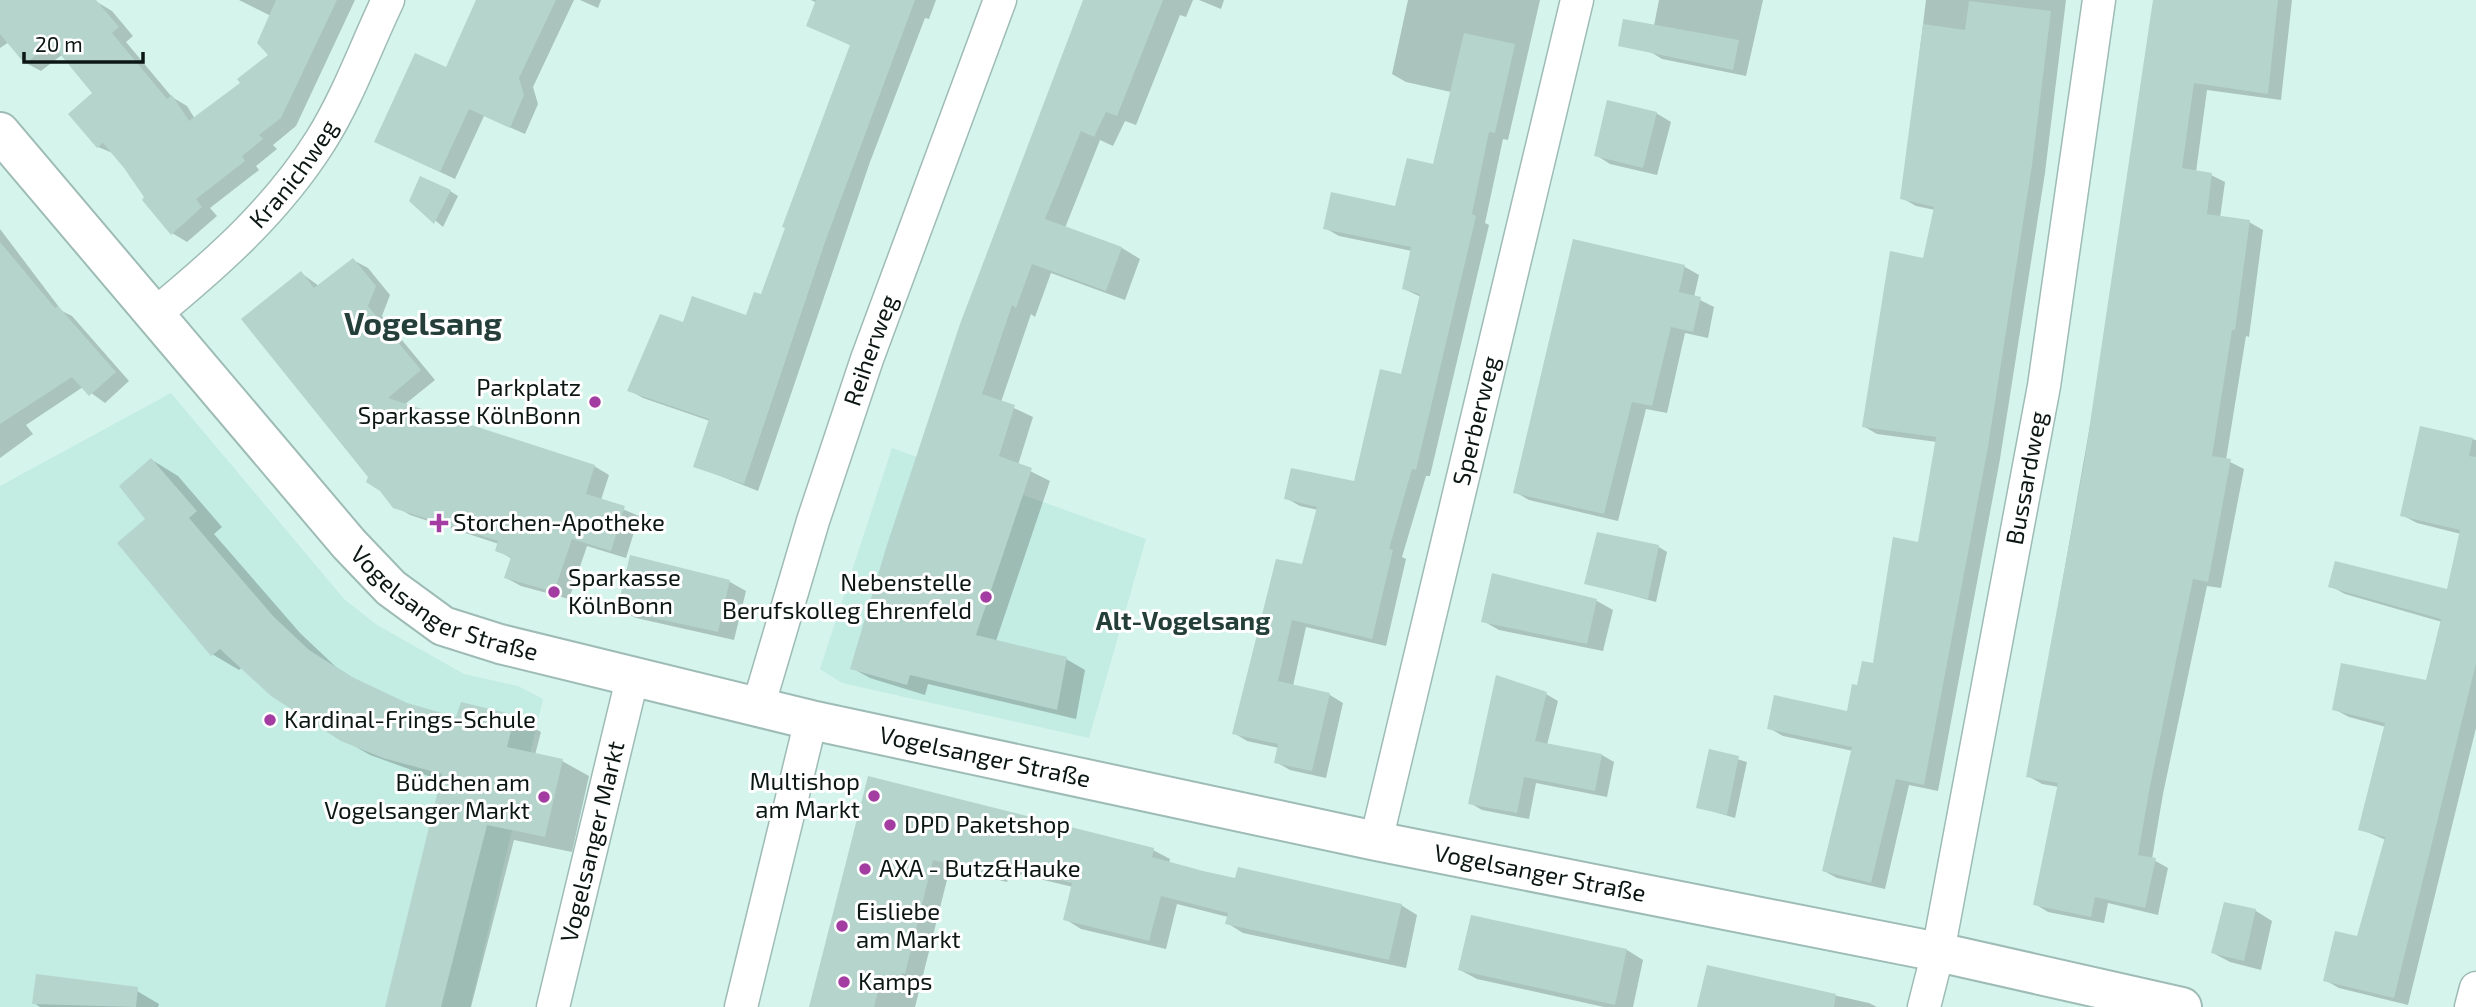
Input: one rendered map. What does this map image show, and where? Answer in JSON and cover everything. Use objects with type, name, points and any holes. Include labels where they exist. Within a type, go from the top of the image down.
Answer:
[{"type":"street","name":"Kranichweg","points":[[155,314],[228,254],[295,178],[322,138],[388,0]]},
{"type":"street","name":"Reiherweg","points":[[758,707],[813,521],[867,359],[1000,0]]},
{"type":"street","name":"Sperberweg","points":[[1376,841],[1577,0]]},
{"type":"street","name":"Bussardweg","points":[[1924,1007],[1938,952],[2044,386],[2099,0]]},
{"type":"street","name":"Vogelsanger Straße","points":[[0,132],[349,544],[391,588],[443,626],[500,644],[811,720],[1376,841],[1938,952],[2182,1007]]},
{"type":"street","name":"Vogelsanger Markt","points":[[553,1007],[633,675]]},
{"type":"street","points":[[741,1007],[811,720]]},
{"type":"street","points":[[2472,1007],[2476,988]]},
{"type":"shaded area","name":"Kardinal-Frings-Schule","points":[[171,393],[344,599],[377,625],[464,674],[518,686],[543,699],[470,1007],[0,1007],[0,486]]},
{"type":"shaded area","name":"Nebenstelle Berufskolleg Ehrenfeld","points":[[892,448],[1146,539],[1089,738],[842,683],[820,669]]},
{"type":"building","points":[[0,0],[96,0],[119,27],[112,33],[167,99],[172,95],[189,121],[240,83],[237,79],[268,55],[257,43],[276,0],[337,0],[281,118],[259,135],[263,139],[242,156],[245,161],[196,199],[202,207],[171,235],[142,200],[144,197],[103,143],[97,148],[68,114],[92,93],[51,43],[25,64],[0,34]]},
{"type":"building","points":[[476,0],[556,0],[519,78],[524,95],[510,128],[469,109],[440,172],[374,142],[415,53],[446,67]]},
{"type":"building","points":[[816,0],[915,0],[825,242],[744,484],[693,467],[709,419],[627,391],[660,314],[683,322],[692,296],[746,315],[754,292],[761,294],[785,228],[782,227],[850,45],[806,26]]},
{"type":"building","points":[[1083,0],[1163,0],[1117,116],[1106,112],[1094,137],[1081,131],[1045,219],[1122,247],[1106,291],[1032,264],[1016,308],[1012,305],[982,394],[1015,405],[999,456],[1032,468],[976,635],[1067,657],[1057,710],[910,675],[907,685],[850,669],[886,548],[960,324]]},
{"type":"building","points":[[2153,0],[2278,0],[2268,94],[2194,83],[2182,168],[2212,173],[2207,214],[2250,220],[2235,330],[2232,330],[2212,456],[2231,459],[2208,582],[2193,579],[2150,786],[2138,855],[2156,858],[2145,908],[2095,897],[2091,917],[2033,905],[2058,783],[2026,777],[2084,464]]},
{"type":"building","points":[[1969,1],[2051,11],[2032,165],[1988,447],[1924,785],[1896,779],[1871,883],[1822,871],[1852,747],[1767,729],[1774,695],[1847,711],[1852,684],[1857,685],[1862,661],[1873,663],[1893,537],[1918,542],[1936,437],[1862,427],[1890,251],[1923,258],[1934,207],[1900,199],[1923,24],[1965,30]]},
{"type":"building","points":[[1623,19],[1739,40],[1733,70],[1618,46]]},
{"type":"building","points":[[1464,33],[1515,44],[1495,133],[1489,132],[1472,214],[1476,216],[1416,470],[1412,469],[1389,549],[1393,550],[1372,639],[1292,620],[1278,681],[1330,693],[1312,771],[1274,763],[1278,744],[1232,734],[1276,559],[1302,564],[1317,507],[1284,499],[1291,468],[1354,481],[1380,369],[1401,374],[1420,294],[1402,289],[1411,247],[1323,229],[1331,192],[1395,206],[1407,158],[1433,164]]},
{"type":"building","points":[[1607,100],[1657,112],[1643,168],[1594,156]]},
{"type":"building","points":[[420,176],[451,190],[434,224],[409,201]]},
{"type":"building","points":[[1573,239],[1685,265],[1679,292],[1701,297],[1693,332],[1671,327],[1652,406],[1632,402],[1604,514],[1513,493]]},
{"type":"building","points":[[0,242],[55,308],[58,306],[116,372],[89,396],[72,377],[0,424]]},
{"type":"building","points":[[353,258],[376,286],[368,306],[421,370],[388,398],[595,465],[586,494],[625,506],[611,551],[572,539],[554,592],[504,578],[511,557],[495,551],[498,541],[393,508],[380,491],[366,482],[368,477],[241,319],[301,271],[314,288]]},
{"type":"building","points":[[2420,426],[2473,438],[2469,456],[2476,457],[2476,663],[2394,998],[2323,981],[2335,931],[2357,936],[2385,837],[2358,830],[2385,723],[2332,710],[2341,663],[2426,680],[2441,619],[2328,587],[2335,561],[2447,589],[2460,530],[2400,516]]},
{"type":"building","points":[[151,458],[197,511],[189,518],[273,616],[309,650],[350,676],[407,703],[456,717],[461,702],[515,715],[507,747],[563,759],[545,837],[487,825],[441,1007],[385,1007],[442,774],[383,758],[341,741],[271,696],[220,649],[211,656],[117,543],[145,519],[119,486]]},
{"type":"building","points":[[1597,532],[1659,545],[1648,599],[1584,584]]},
{"type":"building","points":[[630,555],[730,580],[718,632],[617,610]]},
{"type":"building","points":[[1492,573],[1597,599],[1587,644],[1481,622]]},
{"type":"building","points":[[1496,675],[1547,692],[1535,741],[1602,754],[1595,791],[1524,777],[1517,813],[1468,804]]},
{"type":"building","points":[[1709,749],[1739,756],[1727,815],[1696,808]]},
{"type":"building","points":[[868,776],[1154,848],[1152,857],[1203,871],[1235,878],[1238,867],[1402,904],[1389,960],[1225,924],[1228,913],[1161,896],[1149,941],[1063,920],[1072,883],[993,864],[991,874],[933,860],[905,974],[902,973],[896,992],[879,988],[874,1007],[809,1007]]},
{"type":"building","points":[[2224,902],[2256,909],[2244,961],[2211,953]]},
{"type":"building","points":[[1471,915],[1627,949],[1615,1005],[1458,970]]},
{"type":"building","points":[[1707,965],[1836,994],[1834,1007],[1697,1007]]},
{"type":"building","points":[[36,974],[138,987],[136,1007],[32,1004]]},
{"type":"place","name":"Parkplatz Sparkasse KölnBonn","points":[[595,402]]},
{"type":"place","name":"Storchen-Apotheke","points":[[439,523]]},
{"type":"place","name":"Sparkasse KölnBonn","points":[[554,592]]},
{"type":"place","name":"Nebenstelle Berufskolleg Ehrenfeld","points":[[986,597]]},
{"type":"place","name":"Kardinal-Frings-Schule","points":[[270,720]]},
{"type":"place","name":"Multishop am Markt","points":[[874,796]]},
{"type":"place","name":"Büdchen am Vogelsanger Markt","points":[[544,797]]},
{"type":"place","name":"DPD Paketshop","points":[[890,825]]},
{"type":"place","name":"AXA - Butz&Hauke","points":[[865,869]]},
{"type":"place","name":"Eisliebe am Markt","points":[[842,926]]},
{"type":"place","name":"Kamps","points":[[844,982]]},
{"type":"district","name":"Vogelsang","points":[[423,324]]},
{"type":"district","name":"Alt-Vogelsang","points":[[1183,621]]}]
